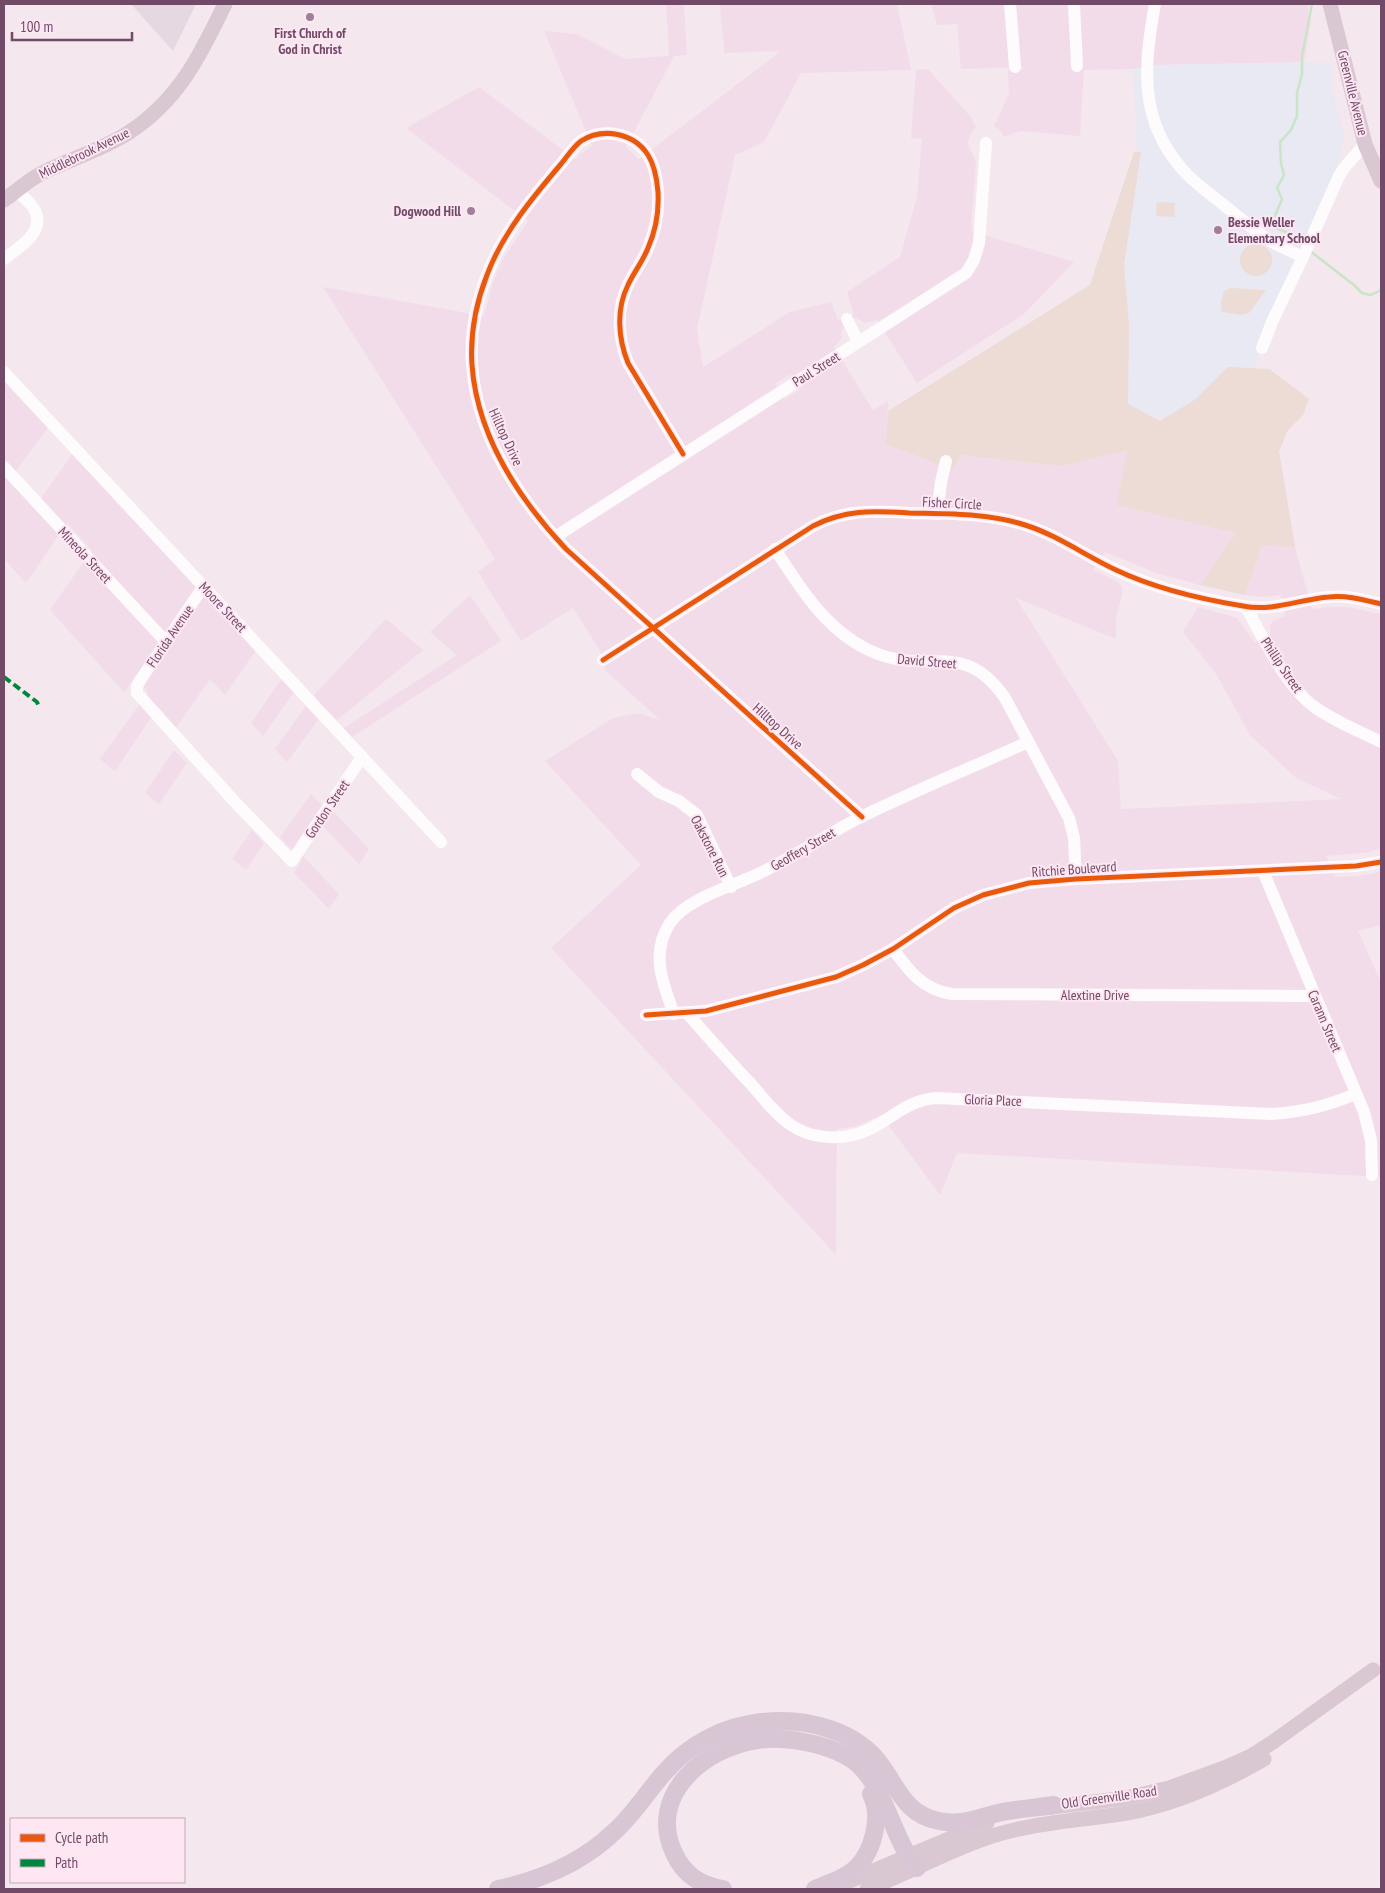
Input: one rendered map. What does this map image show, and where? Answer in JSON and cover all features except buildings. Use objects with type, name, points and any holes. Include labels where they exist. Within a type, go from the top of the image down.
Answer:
[{"type":"highway","points":[[498,1889],[541,1878],[583,1857],[610,1836],[631,1816],[665,1772],[686,1752],[714,1735],[748,1724],[772,1721],[802,1722],[838,1733],[859,1743],[873,1755],[894,1788],[907,1804],[932,1820],[963,1823],[997,1813],[1054,1806]]},
{"type":"highway","points":[[723,1889],[707,1886],[690,1876],[682,1868],[672,1849],[667,1818],[673,1795],[688,1774],[712,1756],[729,1748],[756,1740],[804,1741],[849,1757],[863,1770],[875,1786],[913,1860]]},
{"type":"highway","points":[[815,1889],[837,1880],[858,1866],[868,1851],[873,1838],[876,1813],[875,1801],[857,1773],[844,1761],[820,1746]]},
{"type":"highway","points":[[894,1788],[913,1860]]},
{"type":"main road","name":"Middlebrook Avenue","points":[[4,200],[44,171],[121,137],[154,113],[172,95],[190,72],[225,4]]},
{"type":"main road","name":"Greenville Avenue","points":[[1330,4],[1365,144],[1381,181]]},
{"type":"main road","name":"Old Greenville Road","points":[[867,1889],[913,1860],[969,1829],[998,1819],[1054,1806],[1126,1798],[1169,1788],[1224,1768],[1251,1756],[1273,1742],[1377,1666]]},
{"type":"main road","name":"Old Greenville Road","points":[[827,1889],[1012,1830],[1069,1819],[1127,1813],[1174,1801],[1210,1788],[1236,1776],[1276,1751],[1321,1717],[1377,1666]]},
{"type":"street","points":[[1010,4],[1015,67]]},
{"type":"street","points":[[1074,4],[1077,66]]},
{"type":"street","points":[[1155,4],[1147,55],[1146,84],[1153,117],[1167,149],[1186,174],[1232,211],[1271,241],[1303,257]]},
{"type":"street","name":"Hilltop Drive","points":[[683,454],[628,363],[622,348],[620,332],[620,313],[625,292],[648,249],[655,226],[658,201],[656,174],[648,154],[634,141],[613,134],[592,136],[578,144],[543,185],[500,247],[482,286],[473,330],[472,354],[474,381],[486,427],[515,482],[538,518],[555,537],[862,817]]},
{"type":"street","name":"Paul Street","points":[[555,537],[960,278],[971,268],[979,242],[986,143]]},
{"type":"street","points":[[1262,348],[1272,322],[1344,168],[1365,144]]},
{"type":"street","points":[[4,259],[30,238],[36,225],[34,209],[17,191]]},
{"type":"street","points":[[848,318],[858,342]]},
{"type":"street","name":"Moore Street","points":[[4,372],[441,842]]},
{"type":"street","points":[[937,514],[946,460]]},
{"type":"street","name":"Mineola Street","points":[[4,467],[166,642]]},
{"type":"street","name":"Fisher Circle","points":[[603,660],[775,549],[820,523],[846,513],[880,512],[988,516],[1026,525],[1052,536],[1114,569],[1139,579],[1173,590],[1246,607],[1276,607],[1318,598],[1340,596],[1381,604]]},
{"type":"street","name":"David Street","points":[[775,549],[814,606],[829,622],[852,640],[878,654],[891,658],[917,662],[942,660],[956,662],[972,667],[986,675],[1004,698],[1069,818],[1074,838],[1076,879]]},
{"type":"street","name":"Florida Avenue","points":[[204,587],[137,686],[138,696],[292,861]]},
{"type":"street","name":"Phillip Street","points":[[1246,607],[1270,651],[1295,688],[1308,702],[1335,719],[1381,742]]},
{"type":"street","name":"Geoffery Street","points":[[680,1014],[660,974],[659,963],[663,938],[668,927],[675,916],[689,905],[764,872],[862,817],[1028,742]]},
{"type":"street","name":"Gordon Street","points":[[292,861],[362,757]]},
{"type":"street","name":"Oakstone Run","points":[[637,774],[659,792],[679,801],[696,815],[730,887]]},
{"type":"street","name":"Ritchie Boulevard","points":[[646,1015],[706,1011],[836,977],[893,949],[939,916],[982,895],[1029,882],[1356,866],[1381,862]]},
{"type":"street","name":"Carann Street","points":[[1262,871],[1364,1112],[1372,1147],[1372,1175]]},
{"type":"street","name":"Alextine Drive","points":[[893,949],[908,970],[920,982],[936,991],[952,994],[1315,996]]},
{"type":"street","name":"Gloria Place","points":[[680,1014],[790,1125],[823,1137],[842,1137],[864,1132],[905,1106],[931,1098],[1271,1114],[1311,1110],[1356,1094]]},
{"type":"shaded area","points":[[131,4],[196,4],[173,51]]},
{"type":"shaded area","points":[[666,4],[684,4],[687,55],[674,56],[626,147],[639,159],[781,51],[724,53],[720,4],[897,4],[911,70],[801,73],[764,142],[735,155],[697,329],[703,367],[790,312],[831,302],[838,320],[854,315],[847,292],[900,257],[917,197],[922,139],[911,138],[916,70],[928,69],[970,116],[976,127],[971,133],[968,142],[976,161],[971,231],[1074,262],[1024,314],[917,383],[877,320],[865,323],[855,317],[841,331],[842,338],[834,347],[873,410],[888,401],[886,444],[960,455],[1063,466],[1129,449],[1116,505],[1236,533],[1200,585],[1156,573],[1105,552],[1093,570],[1118,582],[1122,587],[1116,619],[1116,639],[1016,598],[1118,761],[1121,809],[1341,799],[1296,778],[1250,735],[1216,674],[1183,632],[1198,607],[1237,618],[1255,643],[1270,634],[1270,625],[1273,621],[1285,616],[1281,595],[1263,597],[1245,595],[1262,545],[1295,547],[1312,609],[1348,607],[1381,614],[1381,849],[1364,853],[1326,856],[1335,877],[1381,872],[1381,925],[1358,931],[1381,982],[1381,1177],[957,1153],[940,1195],[881,1115],[854,1127],[837,1129],[836,1255],[551,948],[641,865],[545,761],[613,718],[638,713],[660,720],[606,671],[599,649],[573,608],[521,641],[478,572],[495,559],[323,287],[484,316],[493,282],[502,261],[528,221],[406,128],[479,87],[575,159],[592,146],[544,31],[577,34],[625,59],[669,56]],"holes":[[[790,374],[800,390],[785,399],[775,384]]]},
{"type":"shaded area","points":[[931,4],[1308,4],[1308,14],[1311,22],[1304,62],[1154,65],[1133,69],[1084,70],[1080,136],[1020,131],[1004,137],[1001,131],[994,126],[1009,94],[1008,69],[1023,69],[1023,67],[961,69],[957,24],[937,25]]},
{"type":"shaded area","name":"Bessie Weller Elementary School","points":[[1331,63],[1332,90],[1344,136],[1336,170],[1262,338],[1242,431],[1116,410],[1120,261],[1137,149],[1133,69],[1154,65]]},
{"type":"shaded area","points":[[1134,152],[1141,152],[1124,265],[1129,324],[1128,404],[1160,421],[1196,399],[1228,367],[1269,369],[1309,399],[1303,415],[1288,430],[1279,451],[1295,547],[1262,545],[1245,595],[1200,585],[1236,533],[1116,505],[1128,450],[1063,466],[960,455],[953,470],[886,444],[888,411],[1090,285]]},
{"type":"shaded area","points":[[1157,202],[1175,203],[1174,217],[1156,216]]},
{"type":"shaded area","points":[[1256,244],[1268,248],[1272,260],[1268,272],[1256,276],[1244,272],[1240,260],[1244,248]]},
{"type":"shaded area","points":[[1231,288],[1266,290],[1249,313],[1241,315],[1222,312],[1221,303],[1224,291]]},
{"type":"shaded area","points":[[4,375],[50,425],[9,480],[34,508],[74,452],[256,650],[225,695],[210,679],[175,729],[158,707],[115,771],[100,759],[148,693],[136,676],[124,692],[50,610],[92,550],[67,523],[26,583],[4,559]]},
{"type":"shaded area","points":[[470,595],[501,641],[352,737],[344,728],[457,655],[430,632]]},
{"type":"shaded area","points":[[386,619],[423,650],[337,720],[326,709],[287,762],[275,749],[314,695]]},
{"type":"shaded area","points":[[282,678],[294,692],[263,736],[251,723]]},
{"type":"shaded area","points":[[174,750],[187,763],[159,804],[145,793]]},
{"type":"shaded area","points":[[311,794],[331,815],[334,812],[369,849],[359,864],[316,819],[296,849],[339,894],[329,909],[294,873],[302,860],[280,837]]},
{"type":"shaded area","points":[[252,830],[264,843],[246,870],[232,859]]},
{"type":"waterway","points":[[1299,242],[1290,234],[1275,227],[1274,218],[1282,199],[1277,188],[1284,175],[1281,163],[1280,142],[1291,130],[1297,116],[1297,93],[1302,74],[1302,56],[1312,4]]},
{"type":"waterway","points":[[1310,251],[1362,293],[1371,295],[1381,290]]},
{"type":"marked path","points":[[4,677],[37,702],[39,707]]},
{"type":"cycle path","points":[[683,454],[628,363],[620,334],[620,314],[624,294],[646,253],[656,220],[658,192],[654,168],[648,155],[635,142],[618,134],[599,134],[581,141],[573,149],[519,216],[493,260],[483,286],[473,330],[472,365],[482,416],[503,464],[517,487],[532,509],[566,549],[862,817]]},
{"type":"cycle path","points":[[603,660],[813,526],[825,520],[860,512],[968,515],[1011,521],[1048,534],[1131,577],[1194,597],[1227,603],[1265,607],[1318,598],[1342,597],[1381,604]]},
{"type":"cycle path","points":[[646,1015],[706,1011],[836,977],[893,949],[954,908],[983,895],[1029,883],[1076,879],[1356,866],[1381,862]]},
{"type":"place","name":"First Church of God in Christ","points":[[310,17]]},
{"type":"place","name":"Dogwood Hill","points":[[471,211]]},
{"type":"place","name":"Bessie Weller Elementary School","points":[[1218,230]]}]
